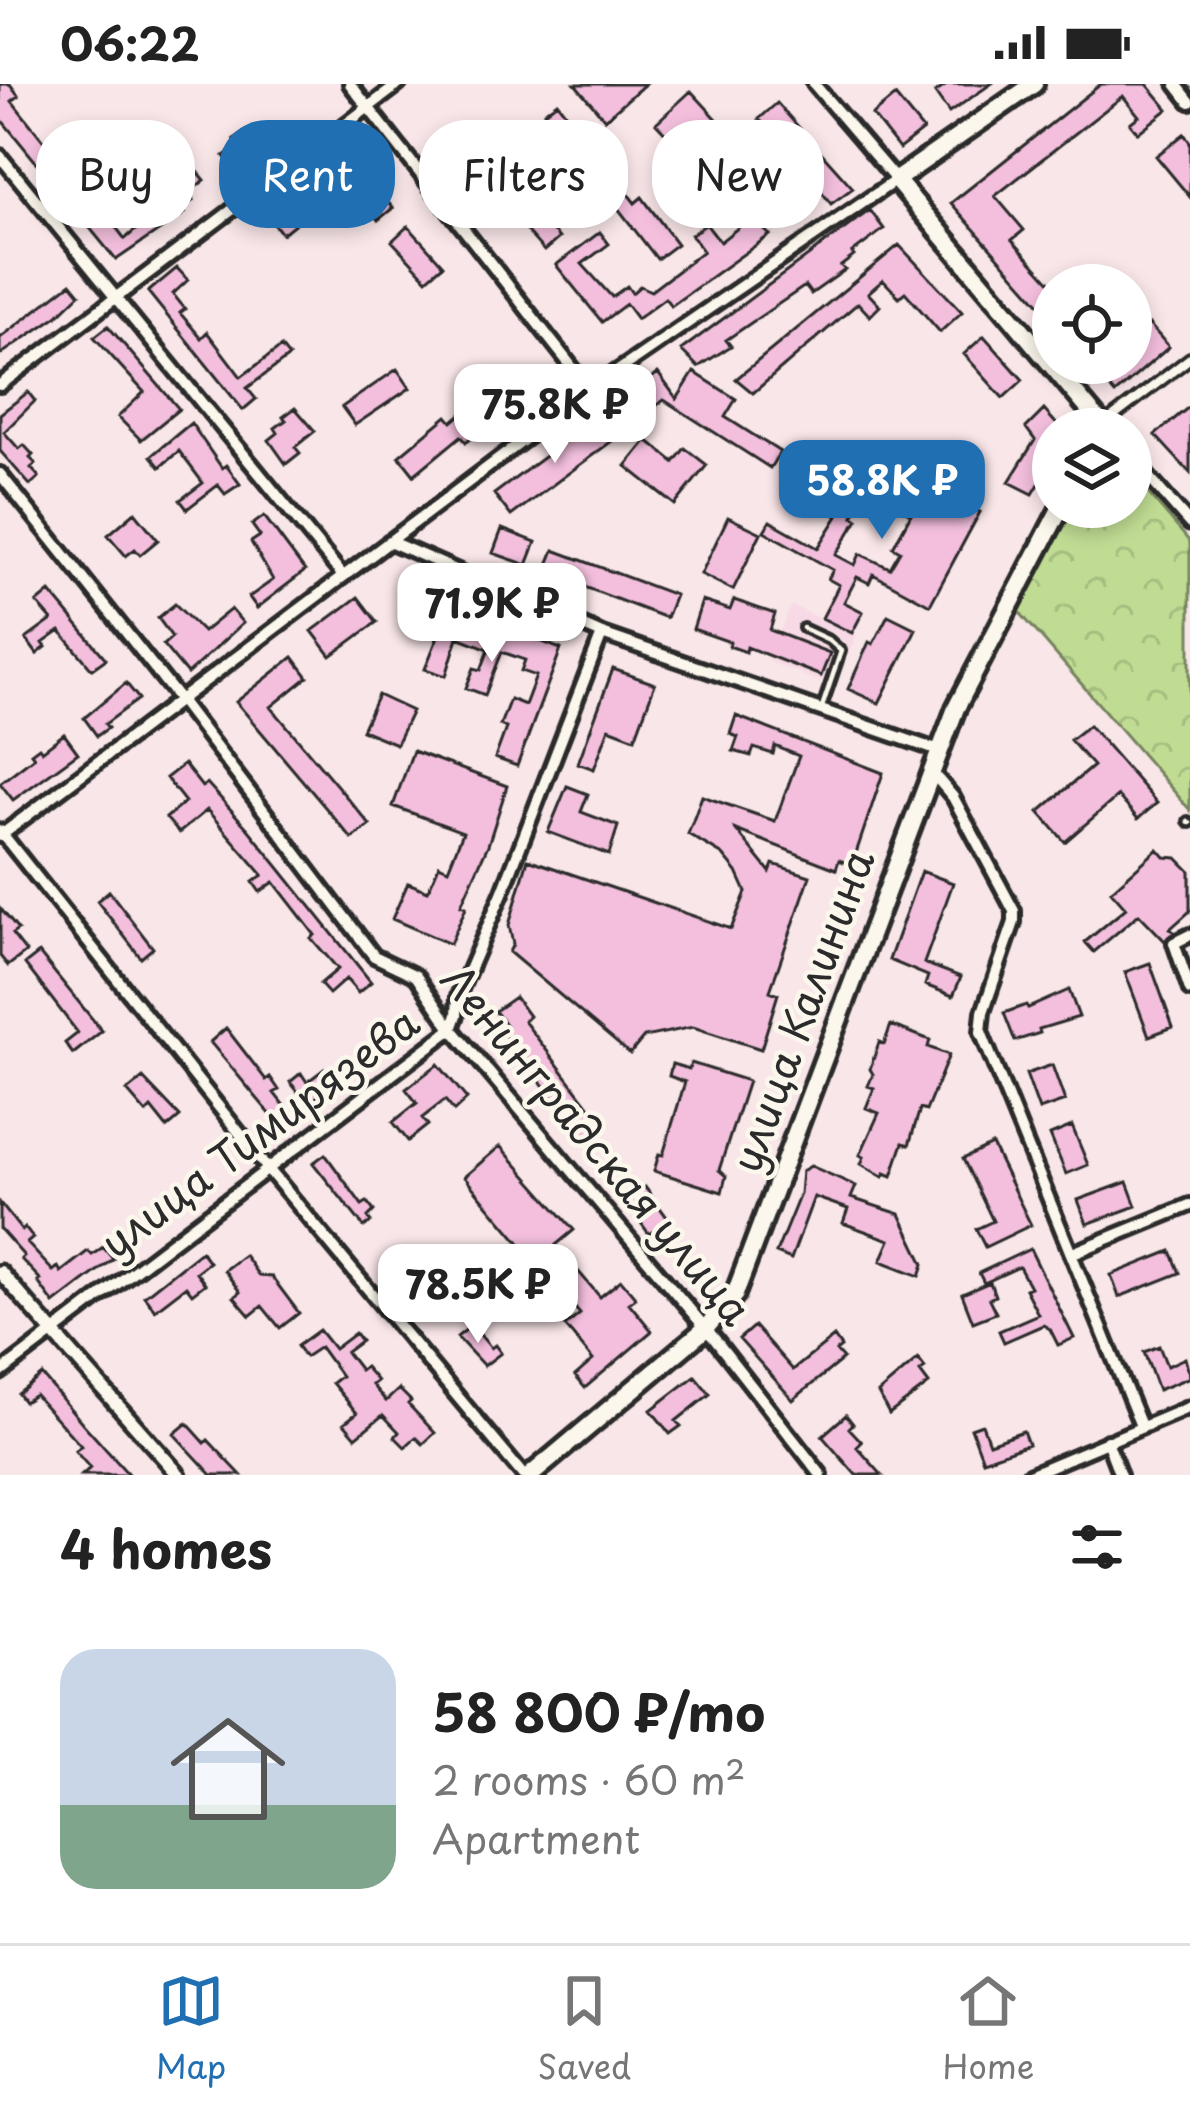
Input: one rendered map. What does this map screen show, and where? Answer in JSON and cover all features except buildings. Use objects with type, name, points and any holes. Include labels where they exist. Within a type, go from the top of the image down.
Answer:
[{"type":"main road","points":[[1034,84],[896,180],[1086,408]]},
{"type":"main road","name":"улица Калинина","points":[[527,1475],[705,1330],[735,1294],[956,708],[1049,528]]},
{"type":"street","points":[[350,84],[590,390]]},
{"type":"street","points":[[0,385],[399,84]]},
{"type":"street","points":[[527,1475],[268,1168],[1,834],[590,390],[896,180],[814,84]]},
{"type":"street","points":[[1176,84],[1190,102]]},
{"type":"street","points":[[0,156],[344,576]]},
{"type":"street","points":[[1128,408],[1190,358]]},
{"type":"street","name":"Ленинградская улица","points":[[0,474],[180,700],[374,956],[416,976],[452,1028],[821,1475]]},
{"type":"street","points":[[1152,481],[1190,524]]},
{"type":"street","points":[[389,541],[602,634],[939,751]]},
{"type":"street","name":"улица Тимирязева","points":[[0,1372],[452,1028],[458,996],[602,634]]},
{"type":"street","points":[[931,770],[953,797],[1014,911],[981,1032],[1141,1426]]},
{"type":"street","points":[[1190,935],[1174,943],[1190,990]]},
{"type":"street","points":[[1073,1253],[1190,1205]]},
{"type":"street","points":[[0,1272],[179,1475]]},
{"type":"street","points":[[1029,1475],[1190,1407]]},
{"type":"street","points":[[1107,1441],[1120,1475]]},
{"type":"lane","points":[[803,628],[841,651],[821,710]]},
{"type":"shaded area","points":[[791,605],[856,636],[837,682],[823,677],[821,682],[768,661]]},
{"type":"green space","points":[[1152,498],[1190,542],[1190,810],[1016,608],[1061,528],[1152,528]]}]
